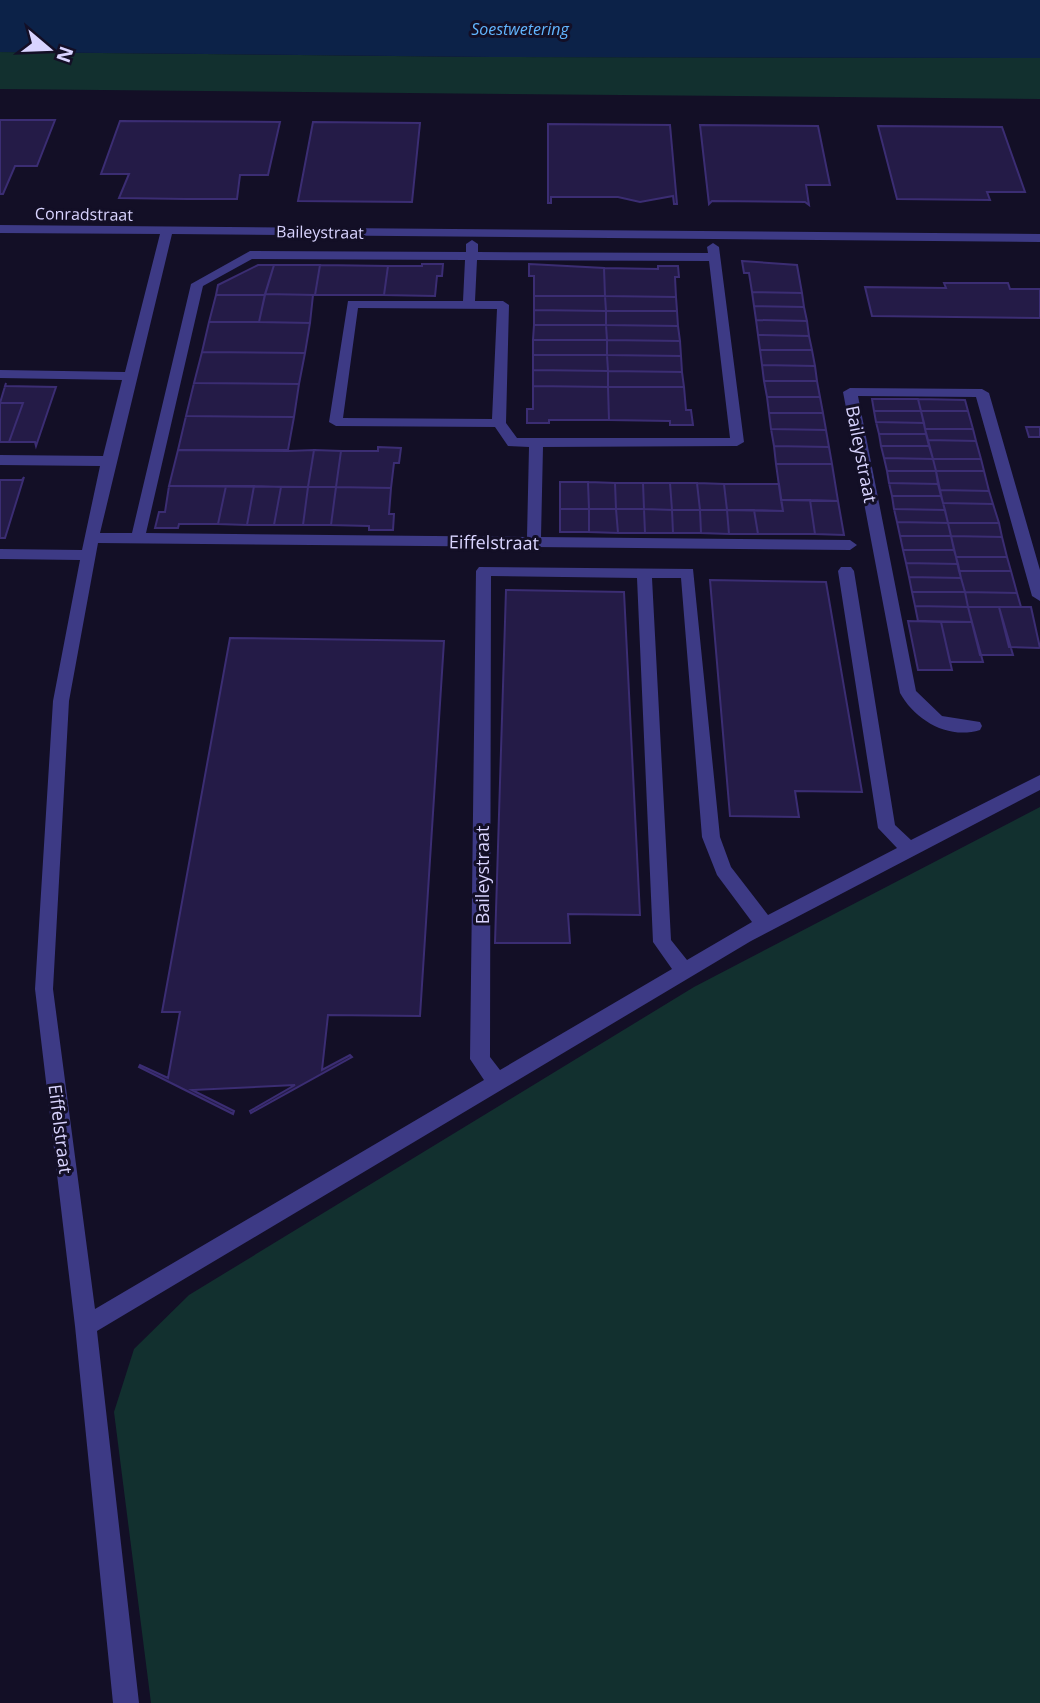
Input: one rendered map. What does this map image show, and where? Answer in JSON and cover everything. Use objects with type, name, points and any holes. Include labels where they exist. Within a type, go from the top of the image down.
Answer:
[{"type":"street","name":"Conradstraat","points":[[0,229],[167,231]]},
{"type":"street","name":"Baileystraat","points":[[167,231],[1040,237]]},
{"type":"street","name":"Eiffelstraat","points":[[126,1703],[86,1326],[44,989],[61,701],[108,461],[167,231]]},
{"type":"street","points":[[468,305],[473,234]]},
{"type":"street","points":[[499,423],[336,422],[352,304],[503,305],[499,423],[513,443],[737,442],[711,236]]},
{"type":"street","name":"Baileystraat","points":[[138,538],[197,284],[250,254],[714,257]]},
{"type":"street","points":[[0,374],[131,376]]},
{"type":"street","name":"Baileystraat","points":[[974,726],[949,726],[926,717],[908,693],[850,392],[982,393],[1040,596]]},
{"type":"street","points":[[534,542],[536,442]]},
{"type":"street","points":[[0,460],[108,461]]},
{"type":"street","name":"Eiffelstraat","points":[[0,554],[90,546],[138,538],[850,545]]},
{"type":"street","name":"Baileystraat","points":[[496,1082],[480,1059],[484,571],[688,573],[711,837],[723,870],[765,925]]},
{"type":"street","points":[[846,571],[887,828],[910,850]]},
{"type":"street","points":[[644,573],[662,942],[685,971]]},
{"type":"street","points":[[86,1326],[765,925],[1040,782]]},
{"type":"green space","points":[[0,52],[489,57],[1040,58],[1040,99],[0,89]]},
{"type":"green space","points":[[1040,807],[1040,1703],[151,1703],[114,1412],[134,1349],[189,1295],[694,987]]},
{"type":"water","name":"Soestwetering","points":[[0,0],[1040,0],[1040,58],[489,57],[0,52]]},
{"type":"building","points":[[0,120],[55,120],[37,166],[15,166],[3,194],[0,194]]},
{"type":"building","points":[[120,121],[280,122],[268,175],[240,175],[237,199],[186,199],[119,198],[129,174],[101,174]]},
{"type":"building","points":[[313,122],[420,123],[412,202],[298,201]]},
{"type":"building","points":[[548,124],[670,125],[677,204],[674,204],[673,196],[640,202],[618,197],[551,197],[551,203],[548,203]]},
{"type":"building","points":[[700,125],[818,126],[830,185],[806,185],[809,205],[805,202],[712,201],[709,204]]},
{"type":"building","points":[[878,126],[1002,127],[1025,192],[987,192],[990,200],[897,199]]},
{"type":"building","points":[[742,261],[797,265],[802,293],[752,292],[749,273],[744,273]]},
{"type":"building","points":[[443,264],[442,276],[437,276],[435,296],[384,295],[388,266]]},
{"type":"building","points":[[529,264],[604,268],[605,296],[534,296],[534,276],[529,276]]},
{"type":"building","points":[[258,265],[274,265],[265,295],[216,295],[218,285]]},
{"type":"building","points":[[274,265],[320,265],[315,295],[265,294]]},
{"type":"building","points":[[320,265],[388,266],[384,295],[315,295]]},
{"type":"building","points":[[658,266],[678,266],[679,277],[675,277],[676,297],[605,296],[604,268],[658,269]]},
{"type":"building","points":[[944,283],[1008,283],[1010,289],[1040,289],[1040,318],[872,316],[865,287],[946,288]]},
{"type":"building","points":[[752,292],[802,293],[804,307],[754,306]]},
{"type":"building","points":[[265,294],[313,295],[310,323],[259,322]]},
{"type":"building","points":[[216,295],[265,295],[259,322],[209,322]]},
{"type":"building","points":[[534,296],[605,296],[606,311],[534,310]]},
{"type":"building","points":[[605,296],[676,297],[677,311],[606,311]]},
{"type":"building","points":[[754,306],[804,307],[807,321],[756,320]]},
{"type":"building","points":[[534,310],[606,311],[606,325],[534,325]]},
{"type":"building","points":[[606,311],[677,311],[678,326],[606,325]]},
{"type":"building","points":[[756,320],[807,321],[809,336],[758,335]]},
{"type":"building","points":[[209,322],[310,323],[305,353],[202,352]]},
{"type":"building","points":[[534,325],[606,325],[607,340],[533,340]]},
{"type":"building","points":[[606,325],[678,326],[680,341],[607,340]]},
{"type":"building","points":[[758,335],[809,336],[812,350],[760,350]]},
{"type":"building","points":[[533,340],[607,340],[607,355],[533,355]]},
{"type":"building","points":[[607,340],[680,341],[681,356],[607,355]]},
{"type":"building","points":[[760,350],[812,350],[815,366],[762,365]]},
{"type":"building","points":[[202,352],[305,353],[299,384],[194,383]]},
{"type":"building","points":[[533,355],[607,355],[608,371],[533,370]]},
{"type":"building","points":[[607,355],[681,356],[682,372],[608,371]]},
{"type":"building","points":[[762,365],[815,366],[817,381],[764,381]]},
{"type":"building","points":[[533,370],[608,371],[608,387],[533,386]]},
{"type":"building","points":[[608,371],[682,372],[684,387],[608,387]]},
{"type":"building","points":[[764,381],[817,381],[820,397],[767,397]]},
{"type":"building","points":[[194,383],[299,384],[294,417],[186,416]]},
{"type":"building","points":[[5,386],[56,387],[36,446],[35,442],[9,442],[23,403],[0,403]]},
{"type":"building","points":[[533,386],[608,387],[609,420],[549,420],[549,423],[527,423],[527,409],[533,409]]},
{"type":"building","points":[[608,387],[684,387],[686,410],[691,410],[693,425],[670,425],[670,421],[609,420]]},
{"type":"building","points":[[767,397],[820,397],[823,413],[769,413]]},
{"type":"building","points":[[872,399],[918,399],[921,411],[874,411]]},
{"type":"building","points":[[918,399],[965,400],[968,411],[921,411]]},
{"type":"building","points":[[0,403],[23,403],[9,442],[0,442]]},
{"type":"building","points":[[874,411],[921,411],[924,423],[876,422]]},
{"type":"building","points":[[921,411],[968,411],[973,429],[925,429]]},
{"type":"building","points":[[769,413],[823,413],[826,430],[771,429]]},
{"type":"building","points":[[186,416],[294,417],[288,450],[178,450]]},
{"type":"building","points":[[876,422],[924,423],[926,434],[879,434]]},
{"type":"building","points":[[1026,427],[1040,427],[1040,437],[1029,437]]},
{"type":"building","points":[[771,429],[826,430],[829,447],[774,446]]},
{"type":"building","points":[[925,429],[973,429],[976,441],[928,440]]},
{"type":"building","points":[[879,434],[926,434],[929,446],[881,446]]},
{"type":"building","points":[[928,440],[976,441],[981,459],[933,459]]},
{"type":"building","points":[[774,446],[829,447],[832,464],[776,464]]},
{"type":"building","points":[[881,446],[929,446],[933,459],[884,458]]},
{"type":"building","points":[[378,447],[401,448],[399,463],[394,463],[391,488],[336,487],[341,451],[378,451]]},
{"type":"building","points":[[178,450],[314,450],[308,487],[169,486]]},
{"type":"building","points":[[314,450],[341,451],[336,487],[308,487]]},
{"type":"building","points":[[884,458],[933,459],[936,471],[887,471]]},
{"type":"building","points":[[933,459],[981,459],[984,471],[936,471]]},
{"type":"building","points":[[776,464],[832,464],[838,501],[781,500]]},
{"type":"building","points":[[887,471],[936,471],[938,484],[889,483]]},
{"type":"building","points":[[936,471],[984,471],[989,491],[940,490]]},
{"type":"building","points":[[24,477],[5,538],[0,538],[0,480],[22,480]]},
{"type":"building","points":[[560,482],[588,482],[589,509],[560,509]]},
{"type":"building","points":[[588,482],[615,483],[616,509],[589,509]]},
{"type":"building","points":[[615,483],[643,483],[644,509],[616,509]]},
{"type":"building","points":[[643,483],[670,483],[672,510],[644,509]]},
{"type":"building","points":[[670,483],[697,483],[700,510],[672,510]]},
{"type":"building","points":[[697,483],[724,484],[727,510],[700,510]]},
{"type":"building","points":[[889,483],[938,484],[941,496],[892,496]]},
{"type":"building","points":[[724,484],[779,484],[783,511],[727,510]]},
{"type":"building","points":[[169,486],[226,486],[218,524],[179,524],[178,528],[155,528],[159,512],[165,512]]},
{"type":"building","points":[[226,486],[254,486],[247,525],[218,524]]},
{"type":"building","points":[[254,486],[281,487],[274,525],[247,525]]},
{"type":"building","points":[[281,487],[308,487],[303,525],[274,525]]},
{"type":"building","points":[[308,487],[336,487],[331,525],[303,525]]},
{"type":"building","points":[[336,487],[391,488],[389,514],[394,514],[393,530],[331,525]]},
{"type":"building","points":[[940,490],[989,491],[993,504],[943,503]]},
{"type":"building","points":[[892,496],[941,496],[945,510],[894,509]]},
{"type":"building","points":[[781,500],[810,500],[815,534],[758,534],[754,510],[783,511]]},
{"type":"building","points":[[810,500],[838,501],[844,535],[815,534]]},
{"type":"building","points":[[943,503],[993,504],[999,523],[948,523]]},
{"type":"building","points":[[560,509],[589,509],[589,532],[560,532]]},
{"type":"building","points":[[589,509],[616,509],[618,533],[589,532]]},
{"type":"building","points":[[616,509],[644,509],[645,533],[618,533]]},
{"type":"building","points":[[644,509],[672,510],[673,533],[645,533]]},
{"type":"building","points":[[894,509],[945,510],[948,523],[897,522]]},
{"type":"building","points":[[672,510],[700,510],[701,533],[673,533]]},
{"type":"building","points":[[700,510],[727,510],[729,534],[701,533]]},
{"type":"building","points":[[727,510],[754,510],[758,534],[729,534]]},
{"type":"building","points":[[897,522],[948,523],[951,536],[900,536]]},
{"type":"building","points":[[948,523],[999,523],[1002,537],[951,536]]},
{"type":"building","points":[[900,536],[951,536],[954,550],[903,550]]},
{"type":"building","points":[[951,536],[1002,537],[1007,557],[956,557]]},
{"type":"building","points":[[903,550],[954,550],[958,564],[906,563]]},
{"type":"building","points":[[956,557],[1007,557],[1011,571],[959,571]]},
{"type":"building","points":[[906,563],[958,564],[961,578],[909,577]]},
{"type":"building","points":[[959,571],[1011,571],[1017,593],[965,592]]},
{"type":"building","points":[[909,577],[961,578],[965,592],[912,592]]},
{"type":"building","points":[[710,580],[826,582],[862,792],[795,791],[799,817],[730,816]]},
{"type":"building","points":[[506,590],[624,592],[640,915],[568,914],[570,943],[495,943]]},
{"type":"building","points":[[912,592],[965,592],[968,607],[915,606]]},
{"type":"building","points":[[965,592],[1017,593],[1021,607],[968,607]]},
{"type":"building","points":[[915,606],[968,607],[972,622],[918,621]]},
{"type":"building","points":[[968,607],[999,607],[1013,655],[980,655]]},
{"type":"building","points":[[999,607],[1031,607],[1040,648],[1009,647]]},
{"type":"building","points":[[908,621],[941,622],[952,670],[918,670]]},
{"type":"building","points":[[941,622],[972,622],[983,662],[950,662]]},
{"type":"building","points":[[230,638],[444,641],[420,1016],[328,1015],[322,1070],[350,1055],[352,1057],[251,1113],[250,1111],[295,1085],[192,1090],[234,1111],[233,1114],[139,1067],[140,1065],[168,1078],[180,1012],[162,1012]]}]
